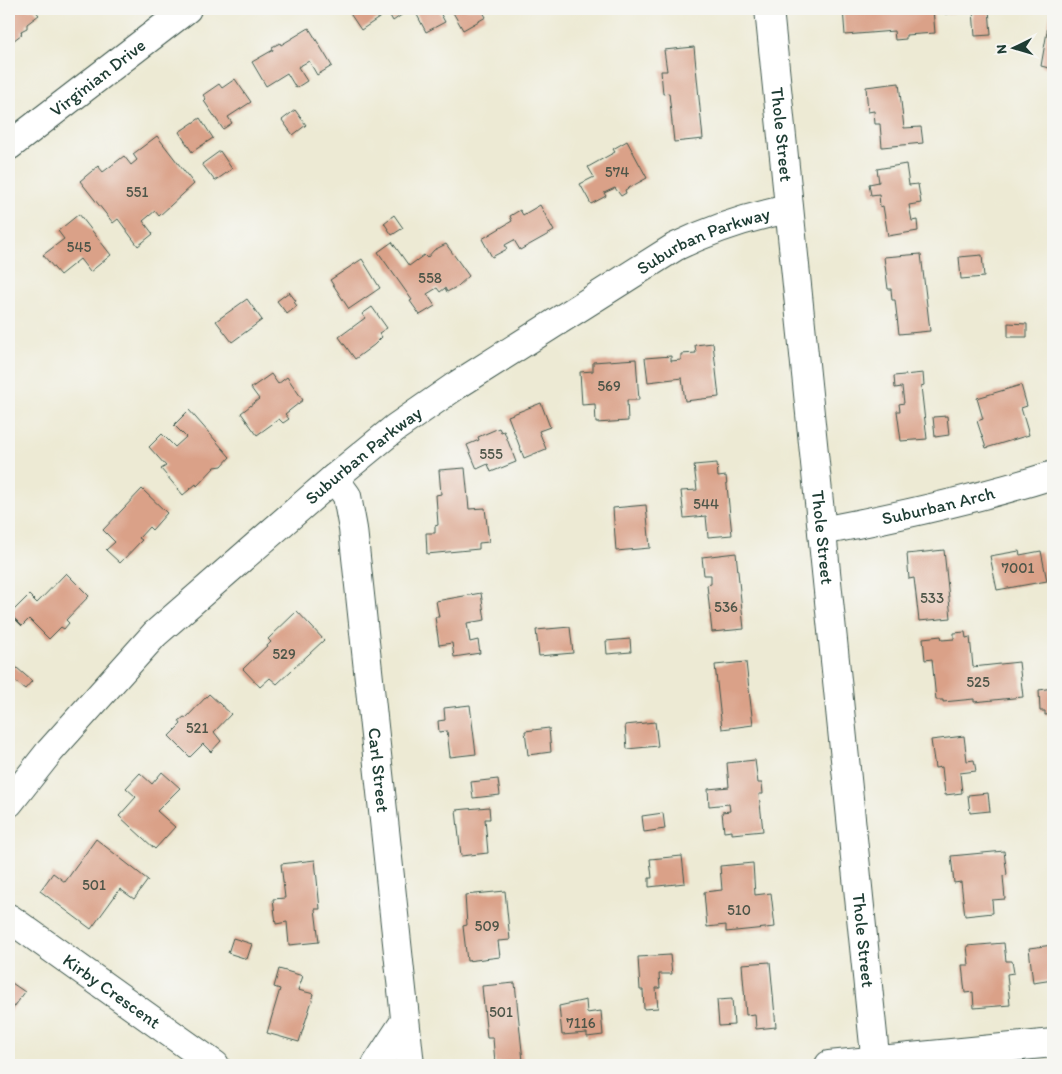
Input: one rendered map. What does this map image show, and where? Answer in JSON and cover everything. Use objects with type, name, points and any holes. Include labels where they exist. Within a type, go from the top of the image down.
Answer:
[{"type":"street","name":"Virginian Drive","points":[[9,146],[187,9]]},
{"type":"street","name":"Thole Street","points":[[769,9],[876,1063]]},
{"type":"street","name":"Suburban Parkway","points":[[9,803],[50,752],[155,634],[334,478],[395,428],[457,385],[674,247],[711,229],[742,219],[789,209]]},
{"type":"street","name":"Suburban Arch","points":[[822,531],[916,513],[1053,475]]},
{"type":"street","name":"Carl Street","points":[[334,478],[347,496],[353,530],[410,1065]]},
{"type":"street","name":"Kirby Crescent","points":[[9,918],[215,1065]]},
{"type":"street","points":[[376,1065],[405,1021]]},
{"type":"street","points":[[828,1065],[876,1063],[1053,1044]]},
{"type":"building","points":[[15,9],[34,9],[39,15],[27,24],[27,28],[21,31],[22,34],[9,44],[9,17],[16,11]]},
{"type":"building","points":[[347,9],[399,9],[403,14],[393,21],[388,12],[361,30]]},
{"type":"building","points":[[423,9],[438,9],[445,22],[426,32],[416,13]]},
{"type":"building","points":[[451,9],[481,9],[486,17],[463,30]]},
{"type":"building","points":[[843,9],[933,9],[935,33],[906,35],[906,39],[895,40],[894,31],[845,35]]},
{"type":"building","points":[[944,9],[989,9],[991,35],[975,36],[973,11],[945,14]]},
{"type":"building","points":[[1051,9],[1053,9],[1053,69],[1041,66]]},
{"type":"building","points":[[309,28],[332,66],[317,75],[309,61],[298,67],[307,81],[296,88],[287,73],[266,86],[252,62],[273,50],[272,47],[280,43],[281,45]]},
{"type":"building","points":[[694,47],[703,139],[674,142],[669,93],[663,94],[661,71],[667,71],[664,50]]},
{"type":"building","points":[[235,79],[251,102],[228,117],[232,123],[223,129],[204,101],[206,99],[203,95],[219,84],[222,88]]},
{"type":"building","points":[[899,83],[904,128],[921,127],[923,143],[882,147],[880,124],[875,124],[874,111],[868,112],[866,87]]},
{"type":"building","points":[[295,110],[306,125],[293,135],[282,120]]},
{"type":"building","points":[[200,118],[213,138],[192,152],[179,132]]},
{"type":"building","points":[[157,136],[194,184],[159,216],[155,211],[143,221],[153,234],[138,246],[118,219],[113,223],[80,181],[98,166],[103,172],[124,156],[131,165],[137,160],[133,154]]},
{"type":"building","points":[[627,141],[647,178],[625,190],[626,193],[621,196],[615,188],[604,193],[606,196],[591,204],[580,184],[594,177],[588,167],[615,152],[613,149]]},
{"type":"building","points":[[220,151],[232,169],[215,181],[202,164]]},
{"type":"building","points":[[906,164],[909,185],[918,184],[921,203],[909,205],[912,221],[917,220],[918,231],[888,236],[883,206],[880,207],[879,194],[871,195],[869,184],[879,182],[877,169]]},
{"type":"building","points":[[540,205],[554,231],[520,250],[514,240],[505,245],[507,249],[492,257],[482,239],[512,221],[510,216],[520,210],[523,215]]},
{"type":"building","points":[[79,214],[111,255],[90,272],[80,259],[60,275],[43,255],[64,239],[58,231]]},
{"type":"building","points":[[394,215],[403,228],[392,235],[384,223]]},
{"type":"building","points":[[392,242],[409,266],[424,255],[427,258],[434,250],[446,244],[469,276],[458,286],[447,292],[445,288],[440,292],[437,288],[427,294],[435,306],[420,315],[410,301],[412,300],[378,252]]},
{"type":"building","points":[[921,254],[930,331],[899,334],[895,300],[892,300],[891,289],[888,289],[884,257]]},
{"type":"building","points":[[982,255],[984,277],[961,279],[959,257]]},
{"type":"building","points":[[362,259],[380,288],[349,309],[330,280]]},
{"type":"building","points":[[289,292],[296,301],[294,302],[297,306],[287,314],[277,301]]},
{"type":"building","points":[[247,299],[262,320],[232,342],[216,321]]},
{"type":"building","points":[[372,307],[387,328],[379,333],[382,337],[374,345],[355,359],[339,337],[365,318],[362,314]]},
{"type":"building","points":[[1008,323],[1027,324],[1027,337],[1008,337]]},
{"type":"building","points":[[713,343],[719,397],[685,401],[682,378],[648,382],[645,358],[671,356],[671,361],[681,360],[681,354],[696,353],[695,345]]},
{"type":"building","points":[[636,359],[639,400],[627,400],[628,421],[596,423],[595,404],[582,405],[580,372],[593,371],[593,362]]},
{"type":"building","points":[[923,373],[924,385],[921,386],[927,439],[901,441],[897,411],[900,411],[899,404],[904,403],[902,387],[895,388],[894,376]]},
{"type":"building","points":[[271,374],[278,384],[287,377],[303,400],[285,414],[289,419],[283,423],[279,419],[257,435],[241,413],[259,399],[251,388]]},
{"type":"building","points":[[1021,385],[1027,406],[1021,408],[1029,435],[986,448],[977,421],[983,419],[977,398]]},
{"type":"building","points":[[541,403],[550,427],[539,431],[546,449],[524,458],[508,416]]},
{"type":"building","points":[[189,410],[230,457],[222,466],[215,467],[197,486],[196,484],[183,495],[161,469],[166,466],[149,447],[162,434],[175,447],[186,437],[174,425]]},
{"type":"building","points":[[947,416],[949,435],[935,437],[933,417]]},
{"type":"building","points":[[499,428],[501,432],[504,431],[516,462],[491,472],[488,464],[477,469],[467,445],[479,440],[478,437]]},
{"type":"building","points":[[717,463],[718,477],[726,476],[732,535],[708,537],[706,516],[684,518],[681,491],[697,490],[694,465]]},
{"type":"building","points":[[465,468],[469,509],[485,508],[489,542],[479,543],[479,549],[427,554],[426,533],[435,533],[435,526],[438,525],[436,495],[441,494],[439,470]]},
{"type":"building","points":[[142,489],[167,513],[152,530],[149,527],[139,538],[142,540],[120,563],[106,550],[115,542],[103,530]]},
{"type":"building","points":[[646,505],[650,548],[616,551],[613,508]]},
{"type":"building","points":[[944,550],[951,618],[919,621],[914,578],[909,579],[907,554]]},
{"type":"building","points":[[1019,551],[1020,555],[1041,551],[1047,581],[997,590],[990,556]]},
{"type":"building","points":[[736,553],[744,629],[712,632],[707,585],[711,584],[711,575],[704,575],[702,557]]},
{"type":"building","points":[[66,573],[89,596],[66,620],[69,623],[64,629],[61,627],[49,639],[29,619],[22,626],[10,614],[29,595],[37,603]]},
{"type":"building","points":[[481,593],[485,620],[467,623],[470,642],[478,640],[480,653],[454,657],[452,643],[439,645],[435,617],[439,617],[436,601]]},
{"type":"building","points":[[297,611],[324,640],[277,684],[270,678],[260,687],[243,669],[271,642],[268,639]]},
{"type":"building","points":[[570,627],[573,653],[539,656],[536,630]]},
{"type":"building","points":[[965,632],[966,638],[970,637],[973,667],[1019,662],[1023,697],[974,702],[974,699],[943,702],[943,700],[936,700],[932,659],[925,660],[923,638],[941,636],[942,640],[954,639],[954,633]]},
{"type":"building","points":[[630,639],[631,652],[607,654],[606,641]]},
{"type":"building","points":[[9,661],[32,681],[25,689],[10,677],[9,679]]},
{"type":"building","points":[[746,662],[753,725],[722,729],[715,665]]},
{"type":"building","points":[[1053,688],[1053,714],[1045,715],[1045,711],[1040,711],[1039,690]]},
{"type":"building","points":[[209,694],[231,714],[214,732],[221,741],[211,752],[203,744],[190,757],[169,736],[181,724],[179,721],[184,717],[186,718]]},
{"type":"building","points":[[470,705],[476,754],[450,757],[447,731],[439,732],[438,721],[445,720],[444,708]]},
{"type":"building","points":[[655,722],[658,746],[627,749],[625,725]]},
{"type":"building","points":[[549,728],[551,752],[528,755],[525,731]]},
{"type":"building","points":[[964,736],[967,761],[974,760],[976,771],[960,773],[962,793],[945,795],[942,767],[935,768],[931,740]]},
{"type":"building","points":[[755,760],[758,783],[762,783],[763,794],[759,794],[763,831],[732,834],[732,831],[724,832],[722,812],[730,811],[729,804],[709,806],[708,789],[729,787],[727,763]]},
{"type":"building","points":[[162,772],[180,788],[157,811],[175,827],[155,849],[119,816],[136,797],[126,788],[140,773],[152,784]]},
{"type":"building","points":[[498,779],[500,795],[473,798],[471,782]]},
{"type":"building","points":[[988,793],[990,811],[970,813],[968,795]]},
{"type":"building","points":[[489,807],[490,819],[485,819],[488,853],[461,856],[456,810]]},
{"type":"building","points":[[663,813],[665,829],[644,832],[642,816]]},
{"type":"building","points":[[96,839],[148,880],[134,899],[120,889],[91,929],[40,891],[53,873],[65,882]]},
{"type":"building","points":[[1004,851],[1007,875],[1003,876],[1005,899],[992,900],[993,913],[965,916],[961,882],[954,883],[951,856]]},
{"type":"building","points":[[682,856],[685,883],[649,887],[649,878],[652,878],[650,859]]},
{"type":"building","points":[[315,860],[320,909],[315,909],[319,942],[289,945],[287,922],[276,924],[273,899],[285,898],[281,864]]},
{"type":"building","points":[[753,863],[755,895],[771,893],[775,927],[726,932],[726,925],[707,927],[704,892],[722,890],[720,866]]},
{"type":"building","points":[[505,891],[510,940],[498,941],[500,957],[467,961],[463,926],[467,925],[465,895]]},
{"type":"building","points":[[233,938],[252,944],[247,959],[228,953]]},
{"type":"building","points":[[1004,943],[1006,961],[1012,961],[1014,973],[1007,974],[1010,1005],[974,1008],[973,992],[965,993],[962,965],[969,965],[967,946]]},
{"type":"building","points":[[1053,945],[1053,980],[1033,983],[1029,948]]},
{"type":"building","points":[[670,955],[672,974],[659,974],[660,988],[656,988],[658,1008],[644,1009],[643,990],[640,990],[638,957]]},
{"type":"building","points":[[770,962],[776,1027],[756,1029],[755,1014],[746,1015],[742,964]]},
{"type":"building","points":[[279,969],[303,976],[298,990],[314,994],[299,1042],[267,1033],[280,989],[274,987]]},
{"type":"building","points":[[9,981],[25,992],[9,1014]]},
{"type":"building","points":[[515,983],[523,1061],[495,1063],[493,1038],[487,1038],[482,986]]},
{"type":"building","points":[[732,999],[734,1025],[719,1026],[717,1000]]},
{"type":"building","points":[[586,1000],[587,1013],[601,1011],[603,1035],[587,1037],[587,1033],[562,1035],[559,1006]]}]
